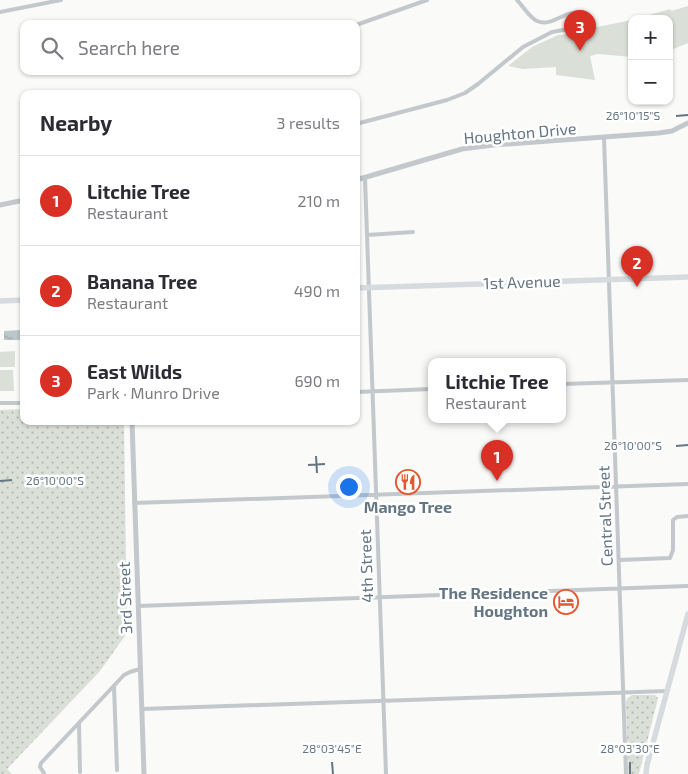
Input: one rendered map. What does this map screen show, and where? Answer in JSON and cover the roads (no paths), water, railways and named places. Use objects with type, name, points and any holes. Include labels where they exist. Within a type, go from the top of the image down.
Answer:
[{"type":"main road","name":"1st Avenue","points":[[360,288],[688,277]]},
{"type":"main road","points":[[0,301],[20,300]]},
{"type":"main road","points":[[646,774],[688,614]]},
{"type":"main road","points":[[642,774],[647,765]]},
{"type":"street","points":[[0,12],[61,0]]},
{"type":"street","points":[[360,24],[427,0]]},
{"type":"street","points":[[360,123],[458,97],[478,84],[514,53],[531,42],[552,32],[580,27],[586,21],[583,14],[577,12],[550,21],[538,21],[517,0]]},
{"type":"street","name":"Houghton Drive","points":[[360,179],[466,149],[492,145],[662,133],[688,123]]},
{"type":"street","name":"Central Street","points":[[604,138],[626,774]]},
{"type":"street","name":"4th Street","points":[[365,178],[386,774]]},
{"type":"street","points":[[0,205],[20,201]]},
{"type":"street","points":[[367,235],[413,232]]},
{"type":"street","points":[[566,384],[688,380]]},
{"type":"street","points":[[360,392],[428,389]]},
{"type":"street","points":[[0,403],[20,403]]},
{"type":"street","name":"3rd Street","points":[[132,425],[144,774]]},
{"type":"street","points":[[134,503],[688,484]]},
{"type":"street","points":[[620,560],[670,558],[673,550],[673,520],[677,517],[688,516]]},
{"type":"street","points":[[138,606],[688,586]]},
{"type":"street","points":[[44,773],[40,767],[41,763],[128,672],[140,670]]},
{"type":"street","points":[[114,686],[117,770]]},
{"type":"street","points":[[142,709],[667,690]]},
{"type":"street","points":[[79,723],[80,772]]},
{"type":"water","points":[[20,330],[20,340],[4,340],[4,331]]},
{"type":"place","name":"East Wilds","points":[[580,51]]},
{"type":"place","name":"Banana Tree","points":[[637,287]]},
{"type":"place","name":"Litchie Tree","points":[[497,481]]},
{"type":"place","name":"Mango Tree","points":[[408,482]]},
{"type":"place","name":"The Residence Houghton","points":[[566,602]]}]
